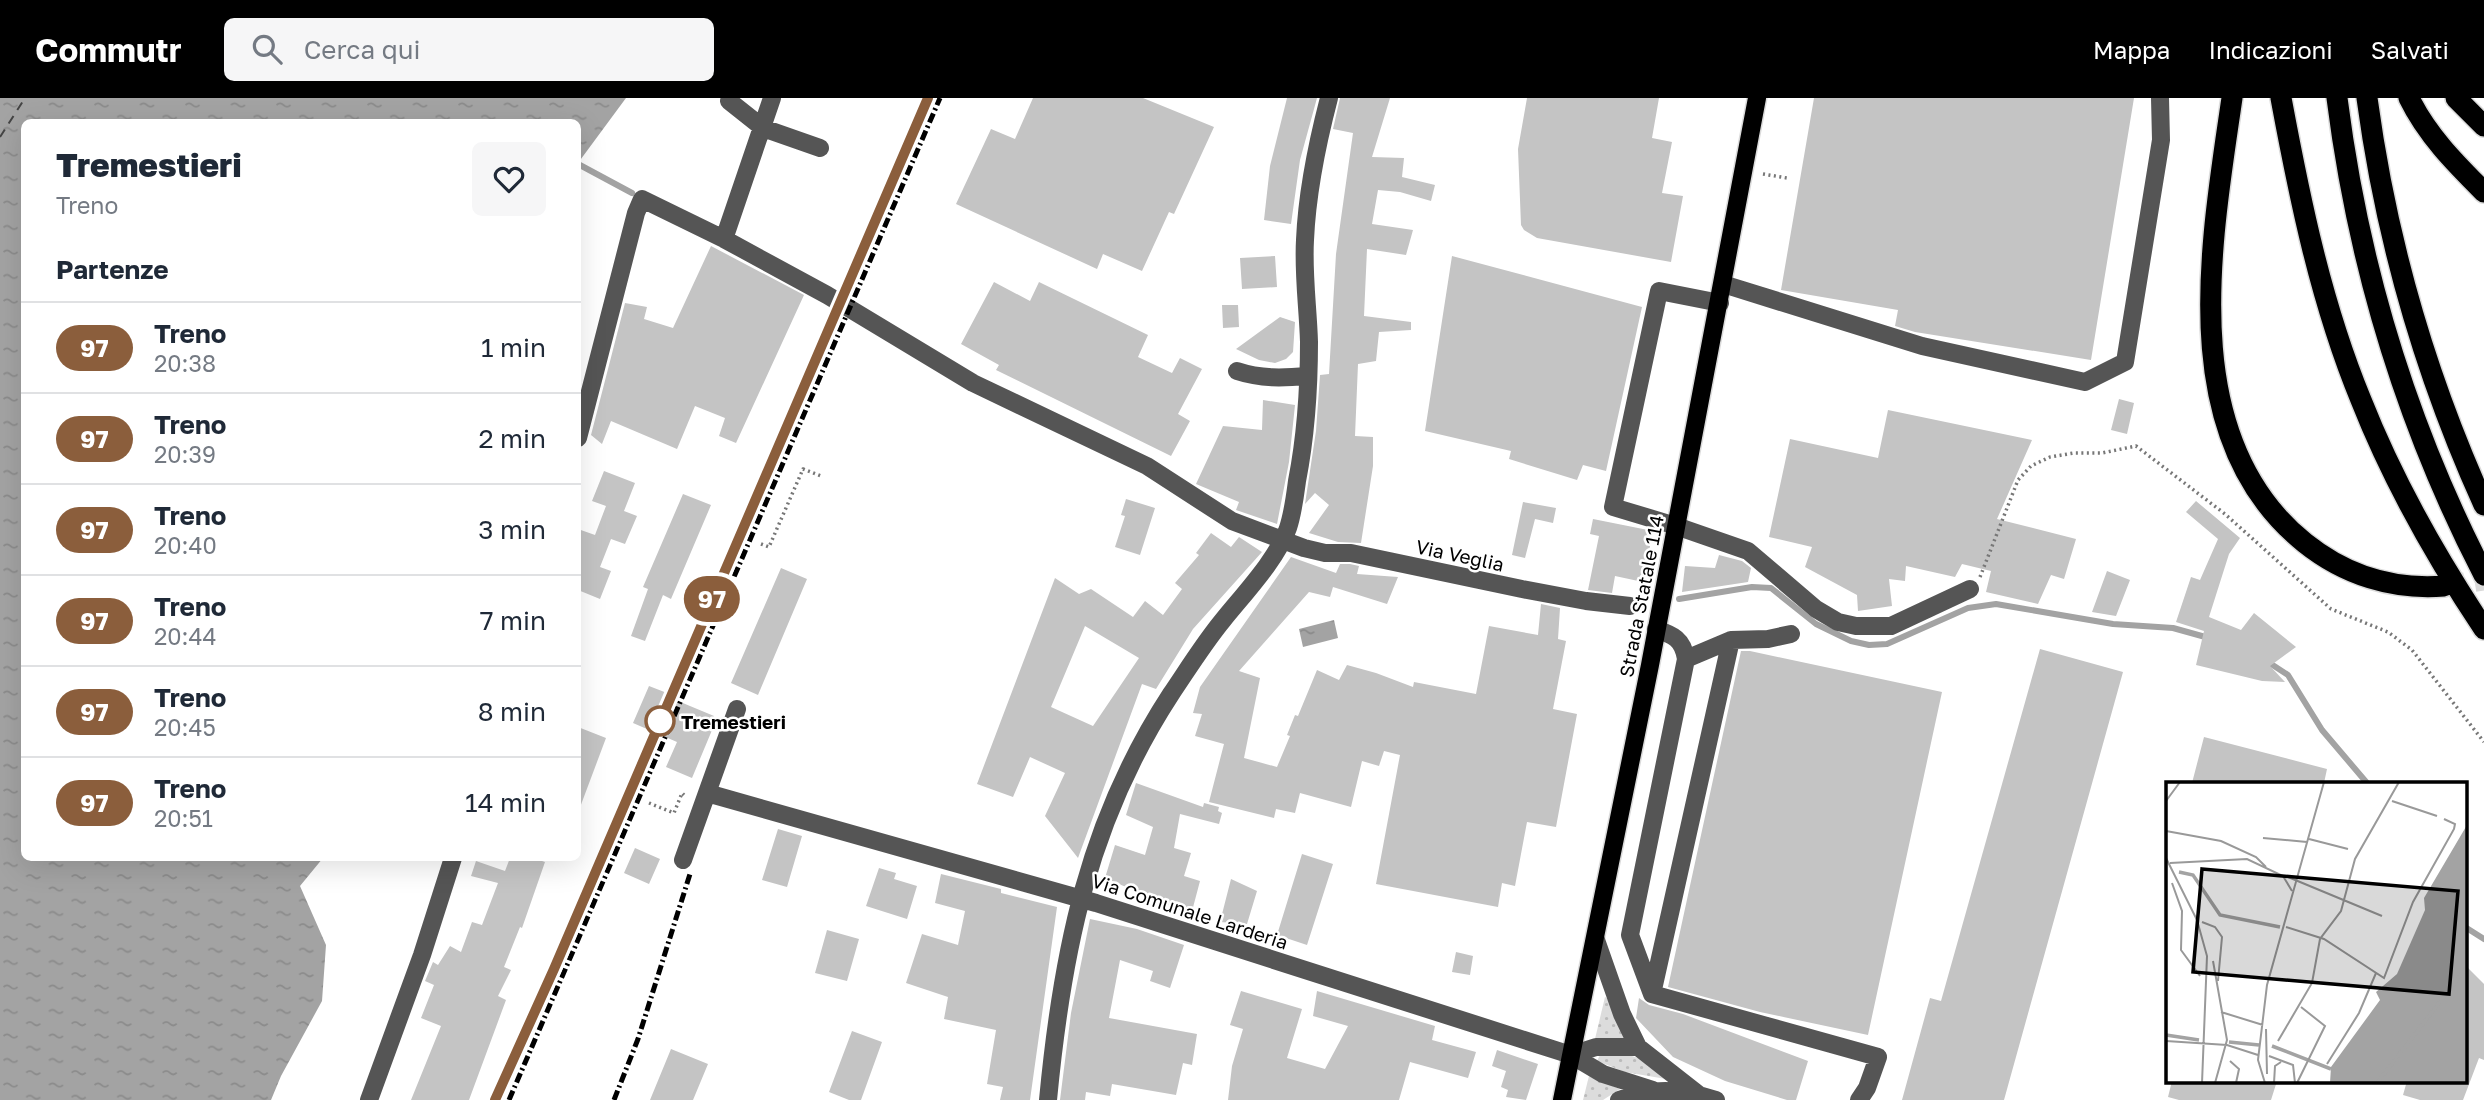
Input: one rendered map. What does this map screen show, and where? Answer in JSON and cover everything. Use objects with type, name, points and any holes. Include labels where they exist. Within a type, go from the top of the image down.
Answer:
[{"type":"highway","points":[[2232,98],[2214,235],[2210,301],[2217,389],[2236,453],[2273,514],[2315,551],[2337,565],[2393,585],[2424,588],[2444,586]]},
{"type":"highway","points":[[2281,98],[2300,203],[2312,251],[2360,398],[2383,453],[2416,517],[2484,629]]},
{"type":"highway","points":[[2337,98],[2354,208],[2388,339],[2430,458],[2484,575]]},
{"type":"highway","points":[[2367,98],[2395,251],[2438,394],[2484,505]]},
{"type":"highway","points":[[2409,98],[2441,146],[2484,192]]},
{"type":"highway","points":[[2456,98],[2484,126]]},
{"type":"main road","name":"Strada Statale 114","points":[[1562,1100],[1596,940],[1720,303],[1757,98]]},
{"type":"street","points":[[724,239],[772,98]]},
{"type":"street","points":[[1048,1100],[1060,996],[1070,939],[1080,898],[1119,785],[1145,735],[1202,649],[1283,540],[1290,524],[1304,444],[1308,376],[1305,240],[1312,181],[1329,98]]},
{"type":"street","points":[[1723,284],[1922,345],[2085,382],[2125,362],[2161,140],[2160,98]]},
{"type":"street","points":[[730,101],[763,128],[820,148]]},
{"type":"street","name":"Via Veglia","points":[[581,426],[642,199],[724,239],[827,295],[972,383],[1147,466],[1232,521],[1325,553],[1352,553],[1522,589],[1630,606]]},
{"type":"street","points":[[1720,303],[1659,291],[1613,507],[1748,551],[1816,609],[1838,622],[1856,626],[1891,626],[1970,589]]},
{"type":"street","points":[[1237,371],[1254,377],[1308,376]]},
{"type":"street","points":[[1652,994],[1630,935],[1685,659],[1684,647],[1675,636],[1656,629]]},
{"type":"street","points":[[1685,659],[1731,640],[1769,639],[1791,634]]},
{"type":"street","points":[[1652,994],[1731,640]]},
{"type":"street","points":[[683,860],[737,709]]},
{"type":"street","name":"Via Comunale Larderia","points":[[707,793],[1080,898],[1572,1055],[1603,1074],[1653,1090],[1698,1094],[1716,1100]]},
{"type":"street","points":[[369,1100],[422,955],[452,861]]},
{"type":"street","name":"Via Comunale Larderia","points":[[1596,940],[1622,1014],[1638,1047],[1698,1094]]},
{"type":"street","points":[[1652,994],[1878,1057],[1867,1088],[1859,1100]]},
{"type":"street","points":[[1572,1055],[1596,1047],[1638,1047]]},
{"type":"street","name":"Via Comunale Larderia","points":[[1619,1100],[1653,1090]]},
{"type":"path","points":[[1763,174],[1787,178]]},
{"type":"path","points":[[1970,589],[1979,579],[2018,480],[2031,466],[2050,457],[2074,453],[2102,453],[2136,446],[2225,514],[2331,608],[2401,639],[2484,742]]},
{"type":"path","points":[[761,544],[769,547],[803,469],[821,476]]},
{"type":"path","points":[[649,803],[674,813],[682,793],[684,794]]},
{"type":"shaded area","points":[[1605,997],[1627,1036],[1623,1039],[1595,1039]]},
{"type":"shaded area","points":[[1626,1054],[1641,1059],[1666,1079],[1625,1072],[1597,1061],[1600,1055]]},
{"type":"shaded area","points":[[1589,1076],[1620,1089],[1603,1100],[1583,1100]]},
{"type":"water","points":[[0,98],[626,98],[581,159],[581,119],[21,119],[21,861],[321,861],[300,886],[326,945],[322,1001],[281,1076],[271,1100],[0,1100]]},
{"type":"water","points":[[1334,620],[1338,638],[1303,647],[1299,629]]},
{"type":"building","points":[[1033,98],[1143,98],[1214,127],[1174,214],[1169,212],[1142,271],[1103,254],[1097,269],[956,204],[991,129],[1015,139]]},
{"type":"building","points":[[1287,98],[1317,98],[1300,160],[1291,224],[1264,220],[1270,166]]},
{"type":"building","points":[[1340,98],[1390,98],[1372,157],[1404,158],[1402,177],[1435,185],[1431,201],[1400,192],[1378,190],[1372,224],[1413,230],[1406,255],[1367,249],[1364,316],[1411,322],[1411,330],[1379,332],[1376,361],[1358,364],[1355,436],[1373,437],[1373,466],[1361,543],[1338,542],[1309,533],[1329,505],[1315,493],[1305,504],[1316,431],[1320,375],[1329,374],[1336,254],[1353,133],[1333,129]]},
{"type":"building","points":[[1527,98],[1659,98],[1652,138],[1672,142],[1662,193],[1683,196],[1671,262],[1537,238],[1524,230],[1521,225],[1518,149]]},
{"type":"building","points":[[1814,98],[2134,98],[2091,360],[1915,332],[1895,326],[1898,310],[1781,290]]},
{"type":"building","points":[[711,246],[804,295],[736,443],[719,436],[725,418],[695,406],[677,449],[611,421],[602,444],[591,435],[625,303],[647,307],[644,319],[673,328]]},
{"type":"building","points":[[1275,256],[1277,287],[1242,289],[1240,258]]},
{"type":"building","points":[[1452,256],[1642,307],[1606,471],[1583,465],[1577,480],[1509,459],[1511,451],[1425,431]]},
{"type":"building","points":[[994,282],[1030,301],[1039,282],[1148,335],[1138,357],[1172,373],[1180,358],[1202,369],[1178,414],[1190,421],[1171,456],[996,370],[999,365],[961,344]]},
{"type":"building","points":[[1222,305],[1238,305],[1239,327],[1223,328]]},
{"type":"building","points":[[1280,317],[1295,322],[1293,352],[1286,359],[1275,363],[1259,360],[1236,349]]},
{"type":"building","points":[[2119,399],[2134,403],[2127,434],[2111,430]]},
{"type":"building","points":[[1263,400],[1295,405],[1289,462],[1277,524],[1236,510],[1239,502],[1196,484],[1223,426],[1262,430]]},
{"type":"building","points":[[1888,410],[2032,440],[1997,519],[2076,539],[2064,579],[2051,575],[2038,604],[1986,592],[1991,571],[1962,564],[1955,577],[1906,566],[1905,581],[1889,579],[1892,606],[1858,611],[1857,595],[1805,567],[1812,547],[1769,537],[1790,439],[1878,458]]},
{"type":"building","points":[[604,471],[635,483],[624,511],[637,516],[625,544],[611,539],[600,567],[611,571],[600,599],[581,591],[581,530],[595,535],[606,506],[592,501]]},
{"type":"building","points":[[683,494],[711,505],[671,599],[663,595],[645,641],[631,636],[648,589],[643,587]]},
{"type":"building","points":[[1126,499],[1155,508],[1140,555],[1115,547],[1125,516],[1121,515]]},
{"type":"building","points":[[2196,501],[2240,538],[2229,554],[2209,617],[2241,630],[2254,613],[2296,647],[2270,666],[2285,682],[2262,681],[2196,665],[2204,631],[2176,622],[2191,577],[2200,580],[2218,539],[2186,512]]},
{"type":"building","points":[[1523,502],[1556,508],[1553,523],[1535,519],[1525,558],[1512,555]]},
{"type":"building","points":[[1593,519],[1653,531],[1643,582],[1615,576],[1612,593],[1588,590],[1599,536],[1590,534]]},
{"type":"building","points":[[1211,533],[1231,547],[1239,537],[1262,552],[1193,629],[1156,689],[1142,684],[1078,858],[1045,816],[1065,773],[1030,757],[1013,797],[977,784],[1055,578],[1079,594],[1091,589],[1133,617],[1145,601],[1163,615],[1182,589],[1175,583],[1199,555],[1196,553]],"holes":[[[1085,626],[1139,658],[1093,726],[1051,707]]]},
{"type":"building","points":[[1719,555],[1742,561],[1751,568],[1748,582],[1682,592],[1685,566],[1715,568]]},
{"type":"building","points":[[1291,557],[1336,573],[1340,564],[1350,564],[1359,566],[1357,574],[1398,577],[1387,604],[1333,587],[1330,597],[1309,592],[1239,671],[1260,678],[1244,758],[1277,767],[1290,736],[1287,735],[1295,715],[1298,716],[1317,670],[1339,680],[1347,665],[1413,687],[1414,682],[1476,694],[1489,626],[1538,635],[1541,604],[1560,608],[1558,639],[1566,641],[1553,709],[1577,714],[1556,827],[1527,822],[1515,886],[1502,883],[1498,907],[1376,884],[1400,755],[1384,751],[1379,766],[1362,761],[1351,807],[1300,793],[1295,813],[1276,809],[1274,818],[1209,802],[1224,744],[1195,736],[1202,714],[1193,713],[1200,687]]},
{"type":"building","points":[[781,568],[807,579],[758,695],[731,683]]},
{"type":"building","points":[[2107,571],[2130,580],[2116,616],[2092,612]]},
{"type":"building","points":[[2040,649],[2123,672],[2004,1100],[1902,1100],[1930,998],[1941,1001]]},
{"type":"building","points":[[1741,651],[1942,692],[1868,1035],[1760,1012],[1668,987]]},
{"type":"building","points":[[649,686],[714,716],[712,721],[715,723],[692,778],[666,767],[677,742],[633,723]]},
{"type":"building","points":[[581,728],[606,738],[581,805]]},
{"type":"building","points":[[2204,737],[2327,769],[2324,782],[2192,782]]},
{"type":"building","points":[[1136,783],[1203,807],[1204,803],[1219,807],[1218,811],[1222,813],[1219,824],[1180,814],[1174,848],[1191,853],[1184,876],[1200,881],[1191,915],[1105,878],[1115,845],[1145,855],[1153,827],[1126,815]]},
{"type":"building","points":[[778,829],[802,836],[787,887],[762,880]]},
{"type":"building","points":[[635,848],[660,859],[649,884],[624,873]]},
{"type":"building","points":[[1302,854],[1333,864],[1307,945],[1277,935]]},
{"type":"building","points":[[476,861],[505,871],[509,861],[545,862],[522,928],[520,927],[504,967],[511,970],[498,996],[506,1000],[469,1100],[411,1100],[441,1026],[421,1018],[434,985],[425,981],[433,962],[438,965],[450,946],[461,952],[472,922],[482,925],[498,883],[471,876]]},
{"type":"building","points":[[879,868],[896,873],[894,879],[917,886],[907,919],[866,906]]},
{"type":"building","points":[[941,874],[1057,907],[1030,1100],[1000,1100],[1003,1087],[987,1084],[996,1030],[944,1019],[948,997],[906,983],[922,934],[958,945],[965,911],[935,903]]},
{"type":"building","points":[[1231,879],[1257,891],[1247,924],[1220,922]]},
{"type":"building","points":[[1090,919],[1137,929],[1184,945],[1170,988],[1150,981],[1153,971],[1120,960],[1109,1018],[1197,1034],[1192,1065],[1183,1063],[1176,1095],[1112,1084],[1110,1096],[1086,1092],[1085,1100],[1060,1100],[1071,1013]]},
{"type":"building","points":[[827,930],[859,939],[847,981],[815,973]]},
{"type":"building","points":[[1456,952],[1473,956],[1470,975],[1452,972]]},
{"type":"building","points":[[2466,966],[2484,984],[2484,1060],[2479,1058],[2463,1100],[2420,1100],[2403,1095],[2407,1082],[2466,1082]]},
{"type":"building","points":[[1241,991],[1302,1009],[1287,1058],[1325,1069],[1348,1026],[1313,1016],[1317,991],[1435,1026],[1432,1040],[1476,1052],[1468,1078],[1410,1062],[1399,1100],[1228,1100],[1232,1066],[1243,1029],[1230,1025]]},
{"type":"building","points":[[1639,998],[1649,1005],[1683,1014],[1808,1061],[1796,1100],[1787,1100],[1725,1081],[1673,1057],[1636,1018]]},
{"type":"building","points":[[852,1031],[882,1042],[861,1100],[849,1100],[829,1092]]},
{"type":"building","points":[[671,1049],[708,1064],[693,1100],[650,1100]]},
{"type":"building","points":[[1497,1050],[1538,1064],[1526,1100],[1506,1097],[1508,1090],[1501,1087],[1506,1071],[1492,1066]]},
{"type":"building","points":[[2172,1082],[2277,1082],[2271,1100],[2179,1100],[2168,1097]]},
{"type":"waterway","points":[[581,166],[632,193]]},
{"type":"waterway","points":[[1679,599],[1752,587],[1771,588],[1816,624],[1851,641],[1869,645],[1887,644],[1968,608],[1996,604],[2113,624],[2173,628],[2209,638]]},
{"type":"waterway","points":[[2268,662],[2288,675],[2322,730],[2366,782]]},
{"type":"waterway","points":[[2466,928],[2484,939]]},
{"type":"ferry route","points":[[0,137],[25,98]]},
{"type":"tunnel","points":[[2444,586],[2484,580]]},
{"type":"railway","points":[[495,1100],[928,98]]},
{"type":"railway","points":[[509,1100],[940,98]]},
{"type":"railway","points":[[614,1100],[638,1039],[690,874]]},
{"type":"train","name":"97","points":[[495,1100],[554,969],[928,98]]},
{"type":"place","name":"Tremestieri","points":[[660,721]]}]
